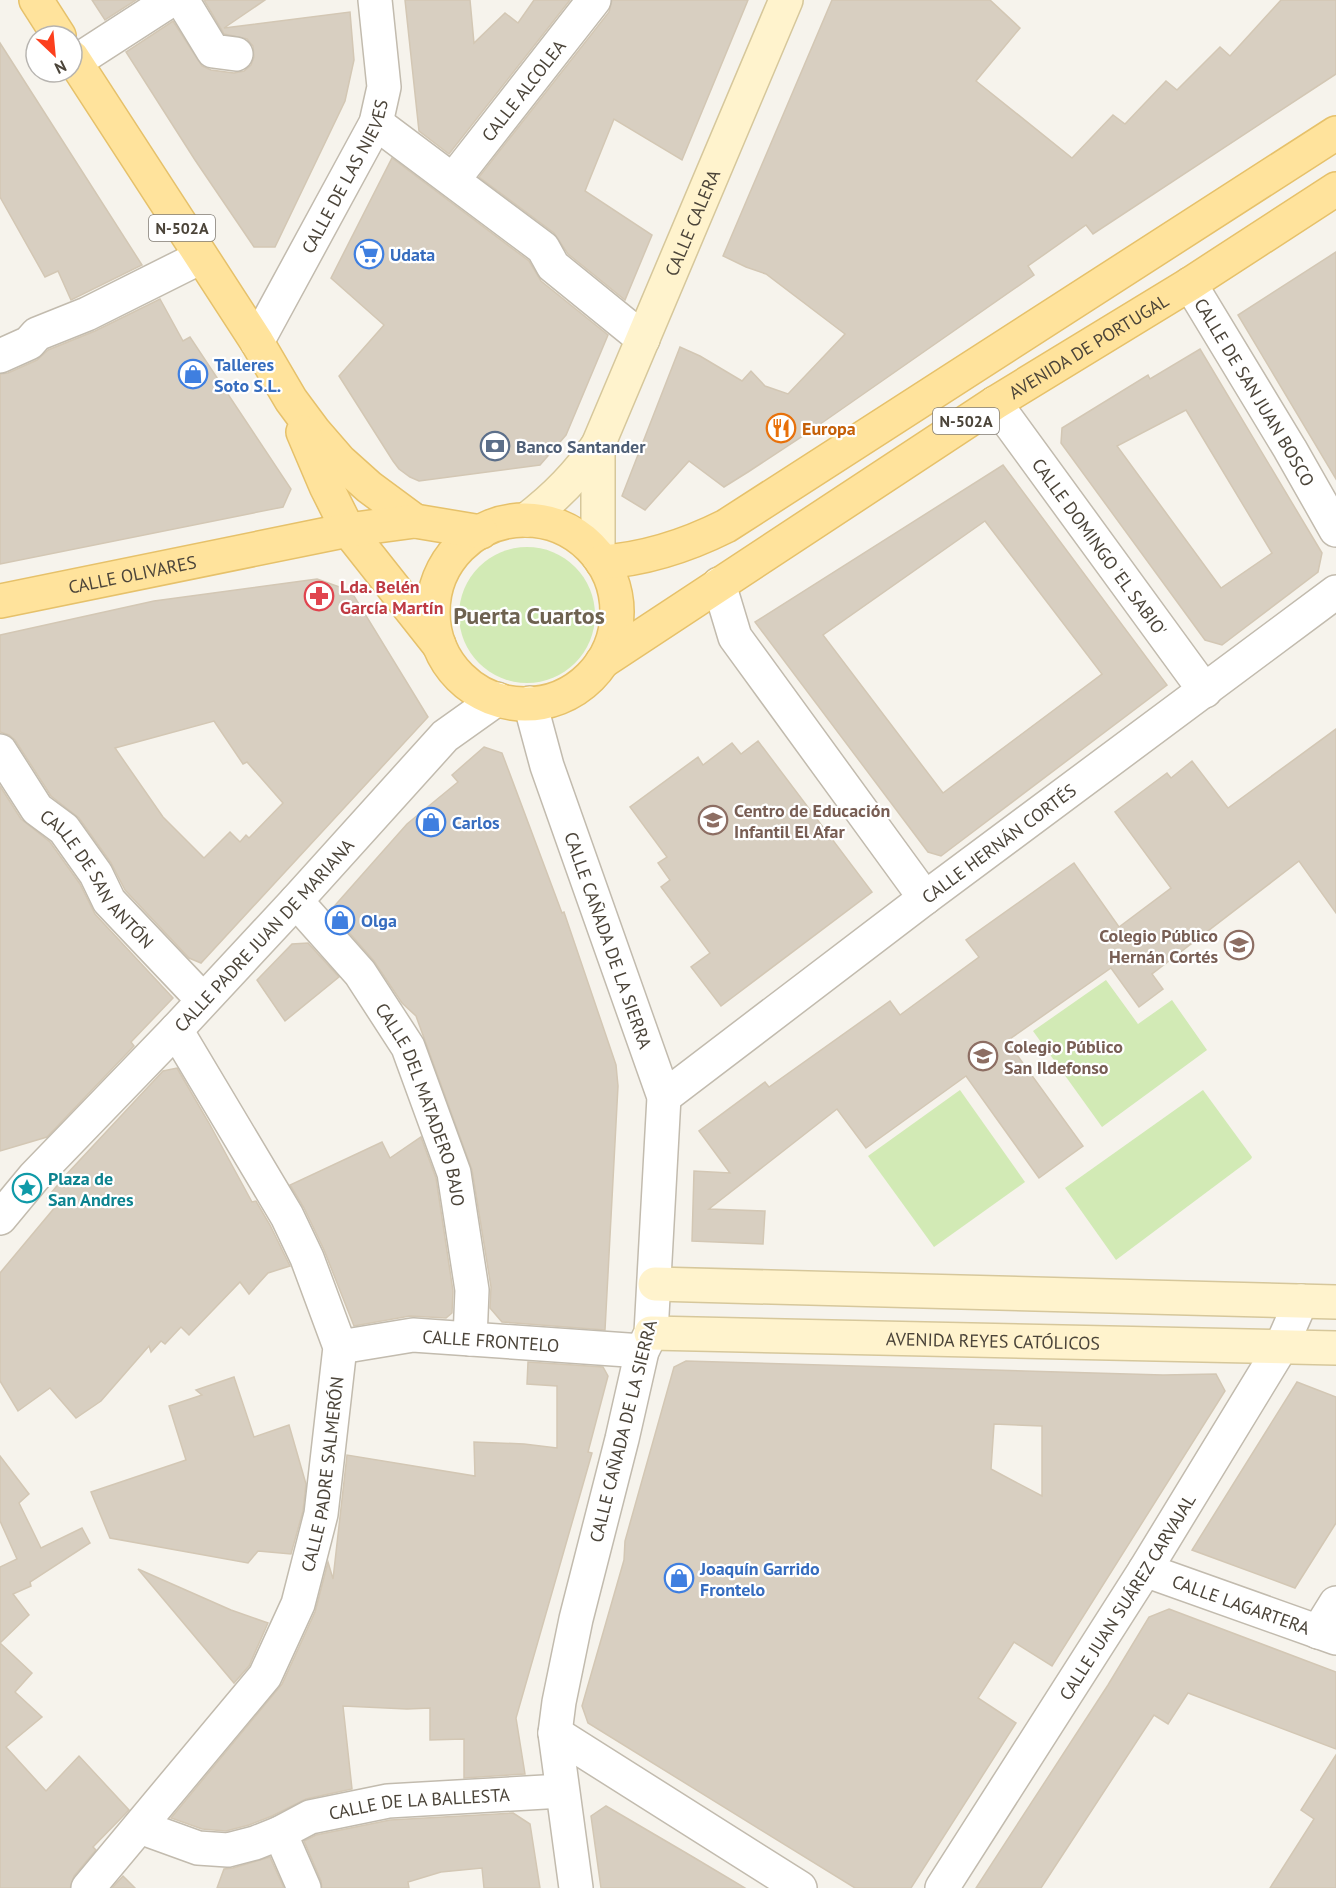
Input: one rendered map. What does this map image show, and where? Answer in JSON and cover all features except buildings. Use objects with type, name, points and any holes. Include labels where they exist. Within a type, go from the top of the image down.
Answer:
[{"type":"main road","name":"N-502A","points":[[36,0],[51,24]]},
{"type":"main road","name":"N-502A","points":[[84,75],[257,342],[291,400],[314,431],[340,461],[369,487],[415,520]]},
{"type":"main road","name":"N-502A","points":[[600,559],[626,560],[660,553],[702,538],[726,526],[1336,133]]},
{"type":"main road","name":"AVENIDA DE PORTUGAL","points":[[602,662],[995,402],[1190,284],[1336,189]]},
{"type":"main road","name":"N-502A","points":[[291,400],[312,454],[348,531],[441,647],[451,666],[461,678],[478,691],[497,699],[530,703],[549,700],[568,693],[589,677],[602,662],[612,641],[617,611],[614,589],[600,559],[581,539],[566,530],[550,524],[526,520],[503,523],[465,542],[448,561],[435,597],[434,616],[441,647]]},
{"type":"main road","name":"CALLE OLIVARES","points":[[0,601],[265,547],[415,520],[481,532]]},
{"type":"main road","name":"CALLE OLIVARES","points":[[265,547],[286,544],[330,549],[350,556],[386,579]]},
{"type":"street","points":[[84,44],[171,0]]},
{"type":"street","points":[[182,0],[213,51],[236,54]]},
{"type":"street","name":"CALLE DE LAS NIEVES","points":[[257,342],[376,123],[384,87],[375,0]]},
{"type":"street","name":"CALLE ALCOLEA","points":[[453,180],[594,0]]},
{"type":"street","name":"CALLE CALERA","points":[[526,520],[572,480],[598,444],[786,0]]},
{"type":"street","points":[[376,123],[543,248],[553,266],[643,339]]},
{"type":"street","points":[[0,356],[29,343],[37,334],[87,314],[201,257]]},
{"type":"street","name":"CALLE DE SAN JUAN BOSCO","points":[[1190,284],[1336,530]]},
{"type":"street","name":"CALLE DOMINGO 'EL SABIO'","points":[[995,402],[1205,691]]},
{"type":"street","name":"CALLE CALERA","points":[[598,444],[600,559]]},
{"type":"street","points":[[719,584],[735,637],[925,898]]},
{"type":"street","name":"CALLE HERNÁN CORTÉS","points":[[664,1096],[925,898],[1336,592]]},
{"type":"street","name":"CALLE PADRE JUAN DE MARIANA","points":[[34,1177],[177,1030],[445,736],[497,699]]},
{"type":"street","name":"CALLE CAÑADA DE LA SIERRA","points":[[530,703],[547,766],[664,1096],[655,1284],[646,1342],[576,1619],[555,1733],[576,1888]]},
{"type":"street","name":"CALLE DE SAN ANTÓN","points":[[0,751],[37,809],[64,829],[96,874],[109,901],[203,1000]]},
{"type":"street","name":"CALLE DEL MATADERO BAJO","points":[[296,901],[360,973],[408,1047],[454,1173],[472,1290],[470,1339]]},
{"type":"street","name":"CALLE PADRE SALMERÓN","points":[[88,1888],[265,1676],[298,1604],[321,1514],[340,1347],[307,1258],[287,1216],[177,1030]]},
{"type":"street","points":[[0,1186],[34,1177]]},
{"type":"street","points":[[0,1218],[34,1177]]},
{"type":"street","points":[[655,1284],[1336,1302]]},
{"type":"street","name":"CALLE JUAN SUÁREZ CARVAJAL","points":[[942,1888],[1145,1570],[1281,1347],[1301,1301]]},
{"type":"street","name":"CALLE FRONTELO","points":[[340,1347],[413,1335],[470,1339],[646,1342]]},
{"type":"street","name":"AVENIDA REYES CATÓLICOS","points":[[646,1342],[1336,1348]]},
{"type":"street","name":"CALLE LAGARTERA","points":[[1145,1570],[1327,1635]]},
{"type":"street","points":[[1327,1635],[1336,1604]]},
{"type":"street","points":[[555,1733],[800,1888]]},
{"type":"street","name":"CALLE DE LA BALLESTA","points":[[140,1827],[198,1848],[228,1850],[280,1833],[310,1817],[388,1801],[562,1791]]},
{"type":"street","points":[[280,1833],[304,1888]]},
{"type":"green space","points":[[527,547],[553,553],[575,567],[589,589],[595,615],[589,641],[575,663],[553,677],[527,683],[501,677],[479,663],[465,641],[459,615],[465,589],[479,567],[501,553]]},
{"type":"green space","points":[[1106,980],[1138,1024],[1172,1000],[1207,1050],[1102,1127],[1033,1031]]},
{"type":"green space","points":[[960,1090],[1025,1182],[934,1247],[868,1156]]},
{"type":"green space","points":[[1203,1090],[1252,1157],[1251,1159],[1116,1260],[1065,1188]]},
{"type":"place","name":"Udata","points":[[369,254]]},
{"type":"place","name":"Talleres Soto S.L.","points":[[193,374]]},
{"type":"place","name":"Europa","points":[[781,428]]},
{"type":"place","name":"Banco Santander","points":[[495,446]]},
{"type":"place","name":"Lda. Belén García Martín","points":[[319,596]]},
{"type":"place","name":"Centro de Educación Infantil El Afar","points":[[713,820]]},
{"type":"place","name":"Carlos","points":[[431,822]]},
{"type":"place","name":"Olga","points":[[340,920]]},
{"type":"place","name":"Colegio Público Hernán Cortés","points":[[1239,945]]},
{"type":"place","name":"Colegio Público San Ildefonso","points":[[983,1056]]},
{"type":"place","name":"Plaza de San Andres","points":[[27,1188]]},
{"type":"place","name":"Joaquín Garrido Frontelo","points":[[679,1578]]},
{"type":"district","name":"Puerta Cuartos","points":[[529,615]]}]
